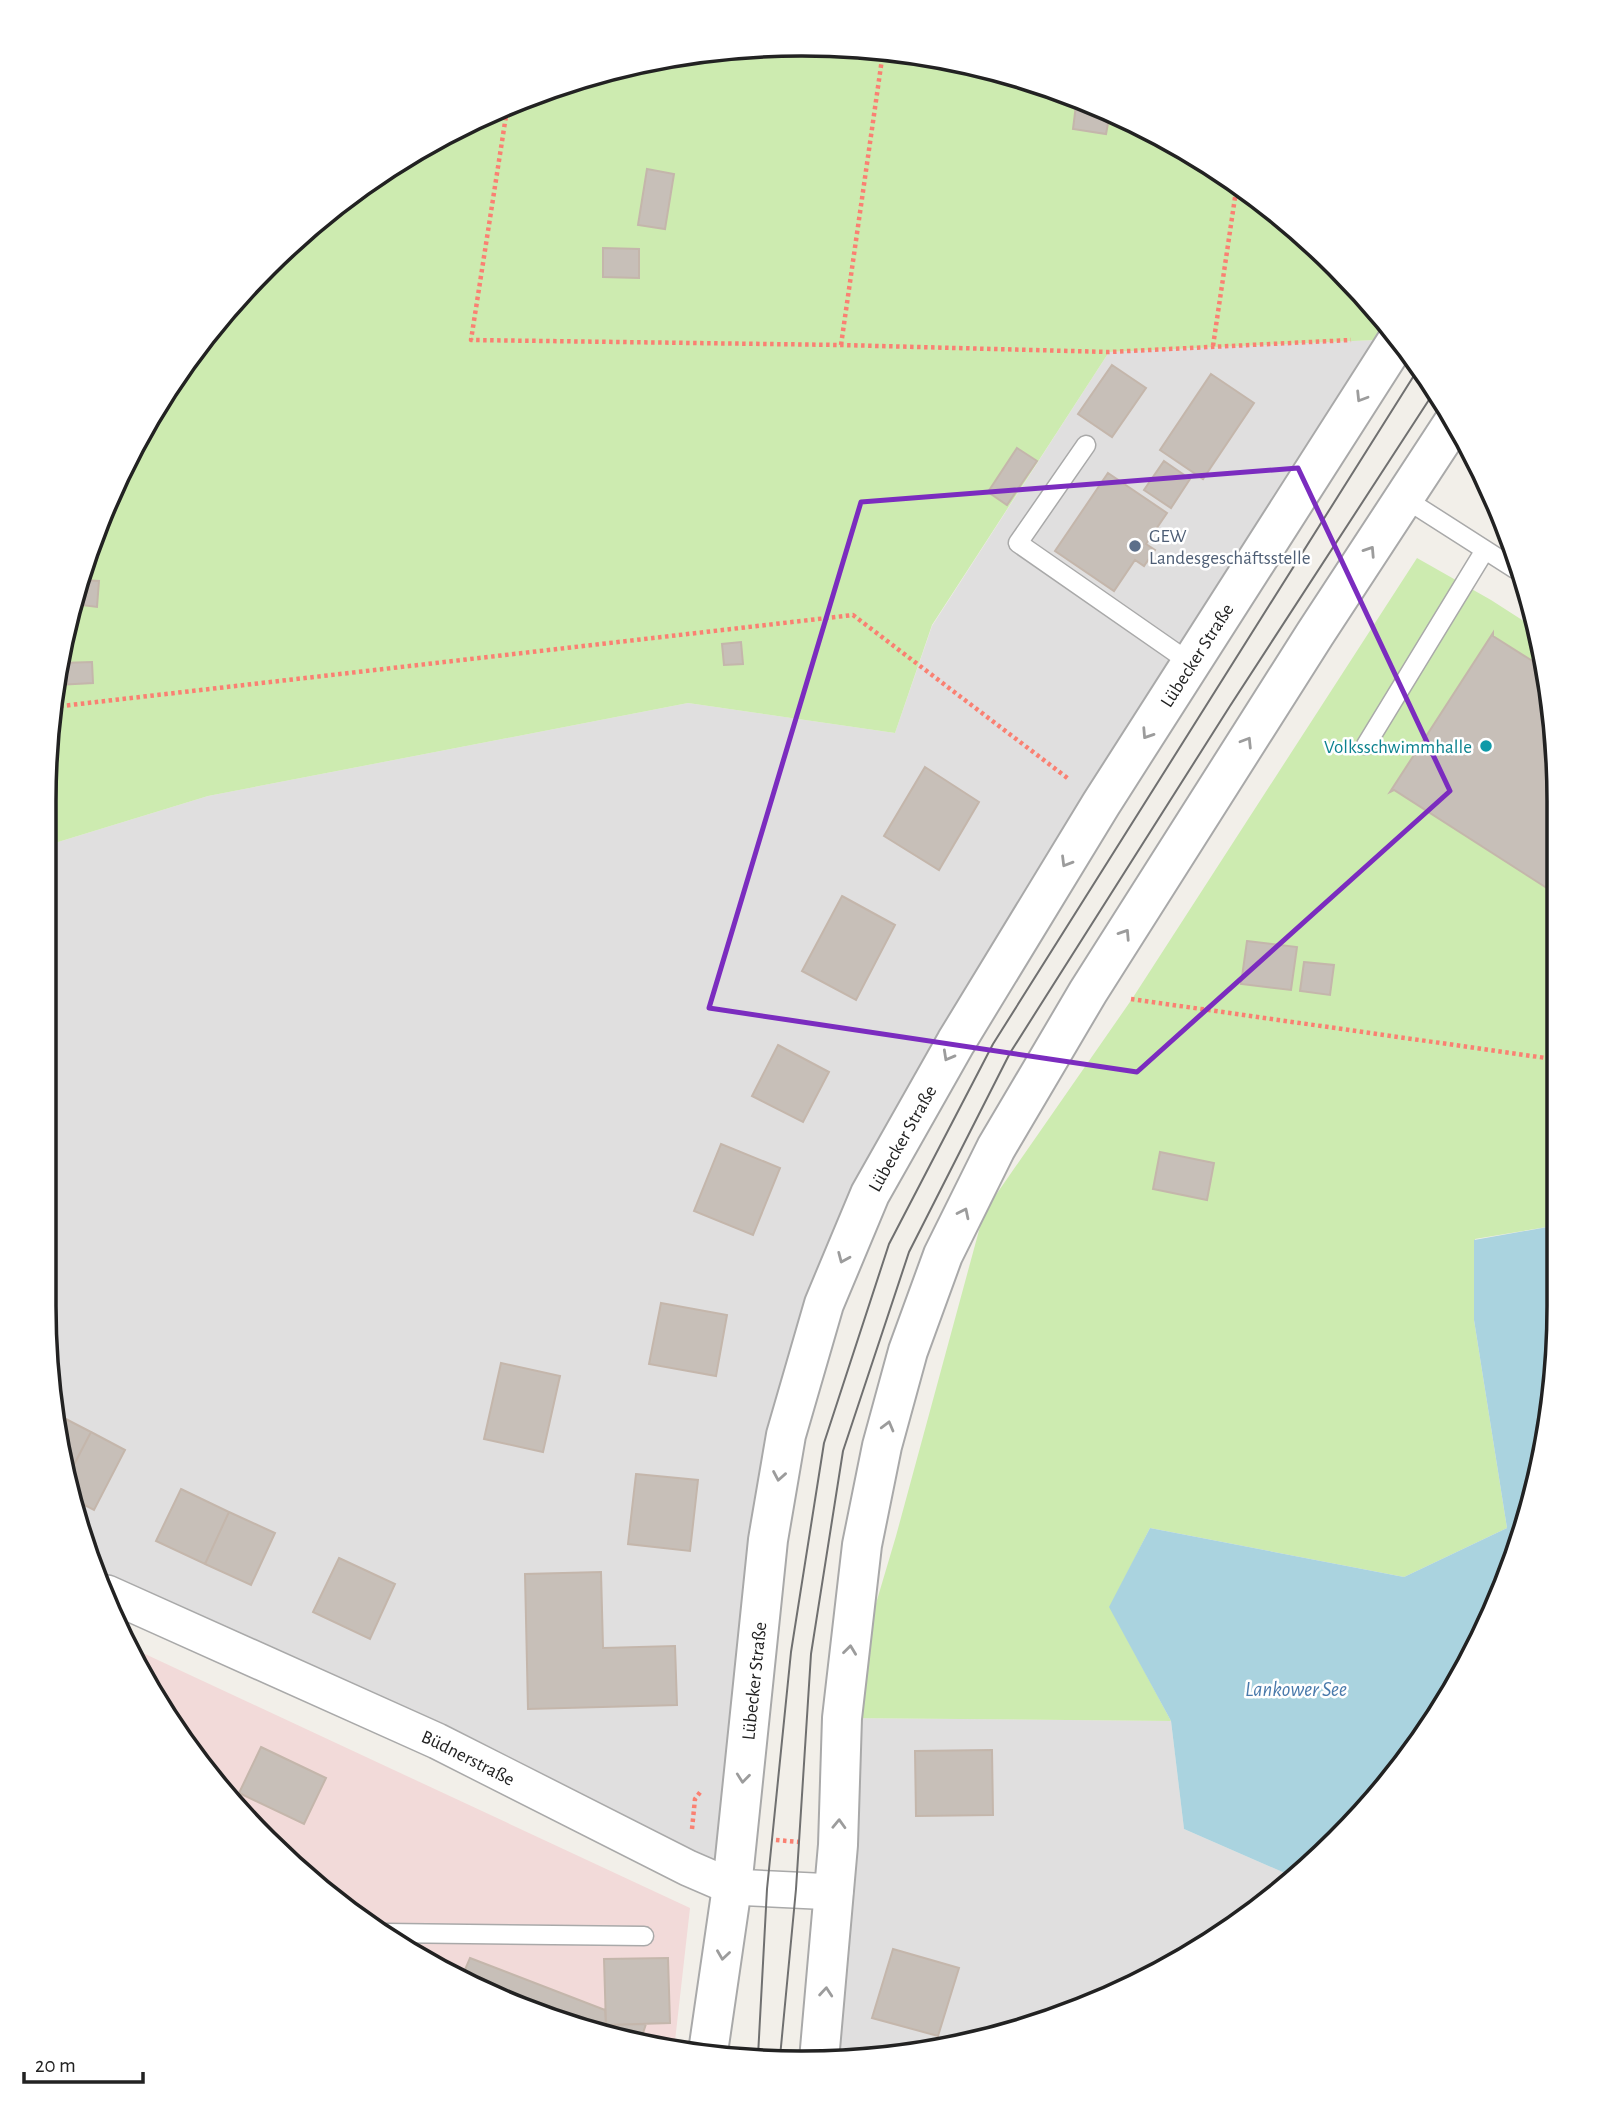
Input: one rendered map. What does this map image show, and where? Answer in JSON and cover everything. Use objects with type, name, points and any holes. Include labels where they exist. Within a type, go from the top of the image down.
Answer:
[{"type":"street","name":"Lübecker Straße","points":[[709,2045],[732,1887],[768,1540],[786,1435],[824,1304],[877,1182],[956,1042],[1101,804],[1393,348]]},
{"type":"street","points":[[820,2050],[835,1892],[842,1718],[862,1545],[882,1446],[908,1351],[943,1255],[996,1149],[1088,992],[1315,634],[1448,431]]},
{"type":"street","name":"Büdnerstraße","points":[[116,1597],[437,1741],[688,1868],[732,1887],[835,1892]]},
{"type":"lane","points":[[1087,445],[1018,543],[1192,664]]},
{"type":"lane","points":[[1404,498],[1508,564]]},
{"type":"lane","points":[[1366,745],[1485,550]]},
{"type":"lane","points":[[400,1933],[644,1936]]},
{"type":"path","points":[[841,345],[882,61]]},
{"type":"path","points":[[506,118],[471,340],[1109,352],[1386,339]]},
{"type":"path","points":[[1213,346],[1235,196]]},
{"type":"path","points":[[62,706],[853,615],[1101,804]]},
{"type":"path","points":[[1088,992],[1547,1058]]},
{"type":"path","points":[[737,1837],[838,1845]]},
{"type":"highlighted area","points":[[1298,468],[1450,791],[1137,1072],[709,1008],[861,502]]},
{"type":"shaded area","points":[[1386,340],[1393,347],[1101,804],[824,1304],[732,1887],[116,1597],[81,1498],[62,1403],[58,1354],[56,843],[208,796],[688,703],[895,733],[932,626],[1109,352]]},
{"type":"shaded area","points":[[143,1653],[690,1908],[675,2040],[609,2026],[562,2011],[472,1974],[387,1925],[348,1897],[274,1833],[210,1759],[182,1720]]},
{"type":"shaded area","points":[[842,1718],[1171,1721],[1184,1829],[1285,1873],[1216,1925],[1174,1951],[1087,1994],[994,2026],[947,2037],[899,2045],[820,2050]]},
{"type":"green space","points":[[802,56],[899,62],[994,81],[1087,113],[1131,133],[1216,182],[1255,210],[1329,274],[1386,340],[1109,352],[932,625],[895,733],[688,703],[208,796],[56,843],[58,753],[70,656],[81,609],[113,516],[156,429],[182,387],[210,348],[274,274],[348,210],[387,182],[472,133],[516,113],[609,81],[656,70],[753,58]]},
{"type":"green space","points":[[1417,558],[1525,622],[1541,704],[1547,802],[1547,1227],[1475,1239],[1474,1320],[1507,1528],[1404,1577],[1150,1528],[1110,1607],[1171,1721],[842,1718],[896,1536],[984,1212],[1132,999]]},
{"type":"water","name":"Lankower See","points":[[1547,1227],[1547,1306],[1541,1403],[1522,1498],[1490,1591],[1470,1635],[1421,1720],[1362,1797],[1329,1833],[1285,1873],[1184,1829],[1171,1721],[1109,1607],[1150,1528],[1404,1577],[1507,1528],[1474,1320],[1474,1240]]},
{"type":"building","points":[[1076,109],[1108,123],[1106,134],[1073,129]]},
{"type":"building","points":[[647,169],[674,174],[665,229],[638,225]]},
{"type":"building","points":[[603,248],[639,249],[639,278],[603,277]]},
{"type":"building","points":[[1112,365],[1146,388],[1112,437],[1078,414]]},
{"type":"building","points":[[1211,374],[1254,403],[1203,479],[1160,450]]},
{"type":"building","points":[[1017,448],[1037,461],[1007,505],[988,492]]},
{"type":"building","points":[[1164,461],[1190,479],[1171,508],[1144,490]]},
{"type":"building","points":[[1108,473],[1167,513],[1146,544],[1155,550],[1144,566],[1135,560],[1114,591],[1055,551]]},
{"type":"building","points":[[90,580],[99,581],[97,607],[82,605]]},
{"type":"building","name":"Volksschwimmhalle","points":[[1493,633],[1493,636],[1534,662],[1545,753],[1547,888],[1394,790],[1390,792]]},
{"type":"building","points":[[741,642],[743,664],[724,665],[722,644]]},
{"type":"building","points":[[92,662],[93,683],[65,685],[69,663]]},
{"type":"building","points":[[925,767],[979,802],[939,870],[884,836]]},
{"type":"building","points":[[842,896],[895,925],[856,1000],[802,971]]},
{"type":"building","points":[[1247,941],[1297,947],[1291,990],[1241,984]]},
{"type":"building","points":[[1304,962],[1334,965],[1330,995],[1300,991]]},
{"type":"building","points":[[778,1045],[829,1072],[803,1122],[752,1096]]},
{"type":"building","points":[[721,1144],[780,1168],[753,1235],[694,1211]]},
{"type":"building","points":[[1160,1152],[1214,1163],[1207,1200],[1153,1189]]},
{"type":"building","points":[[661,1303],[727,1315],[716,1376],[649,1364]]},
{"type":"building","points":[[501,1363],[560,1376],[543,1452],[484,1439]]},
{"type":"building","points":[[65,1418],[91,1432],[73,1466]]},
{"type":"building","points":[[91,1432],[125,1450],[94,1510],[83,1504],[73,1466]]},
{"type":"building","points":[[636,1474],[698,1480],[690,1551],[628,1544]]},
{"type":"building","points":[[181,1489],[229,1512],[205,1564],[156,1541]]},
{"type":"building","points":[[229,1512],[275,1533],[251,1585],[205,1564]]},
{"type":"building","points":[[339,1558],[395,1584],[370,1639],[313,1612]]},
{"type":"building","points":[[601,1572],[603,1648],[675,1646],[677,1705],[528,1709],[525,1574]]},
{"type":"building","points":[[261,1747],[326,1778],[304,1824],[239,1793]]},
{"type":"building","points":[[992,1750],[993,1815],[916,1816],[915,1751]]},
{"type":"building","points":[[893,1949],[959,1968],[938,2036],[872,2018]]},
{"type":"building","points":[[470,1958],[605,2010],[606,2025],[646,2024],[643,2034],[609,2026],[562,2011],[516,1994],[465,1970]]},
{"type":"building","points":[[668,1958],[670,2023],[606,2025],[604,1959]]},
{"type":"tram line","points":[[758,2049],[767,1889],[791,1652],[824,1443],[889,1244],[993,1044],[1413,376]]},
{"type":"tram line","points":[[781,2050],[796,1889],[811,1654],[843,1451],[909,1252],[1010,1053],[1230,706],[1429,400]]},
{"type":"place","name":"GEW Landesgeschäftsstelle","points":[[1135,546]]},
{"type":"place","name":"Volksschwimmhalle","points":[[1486,746]]}]
